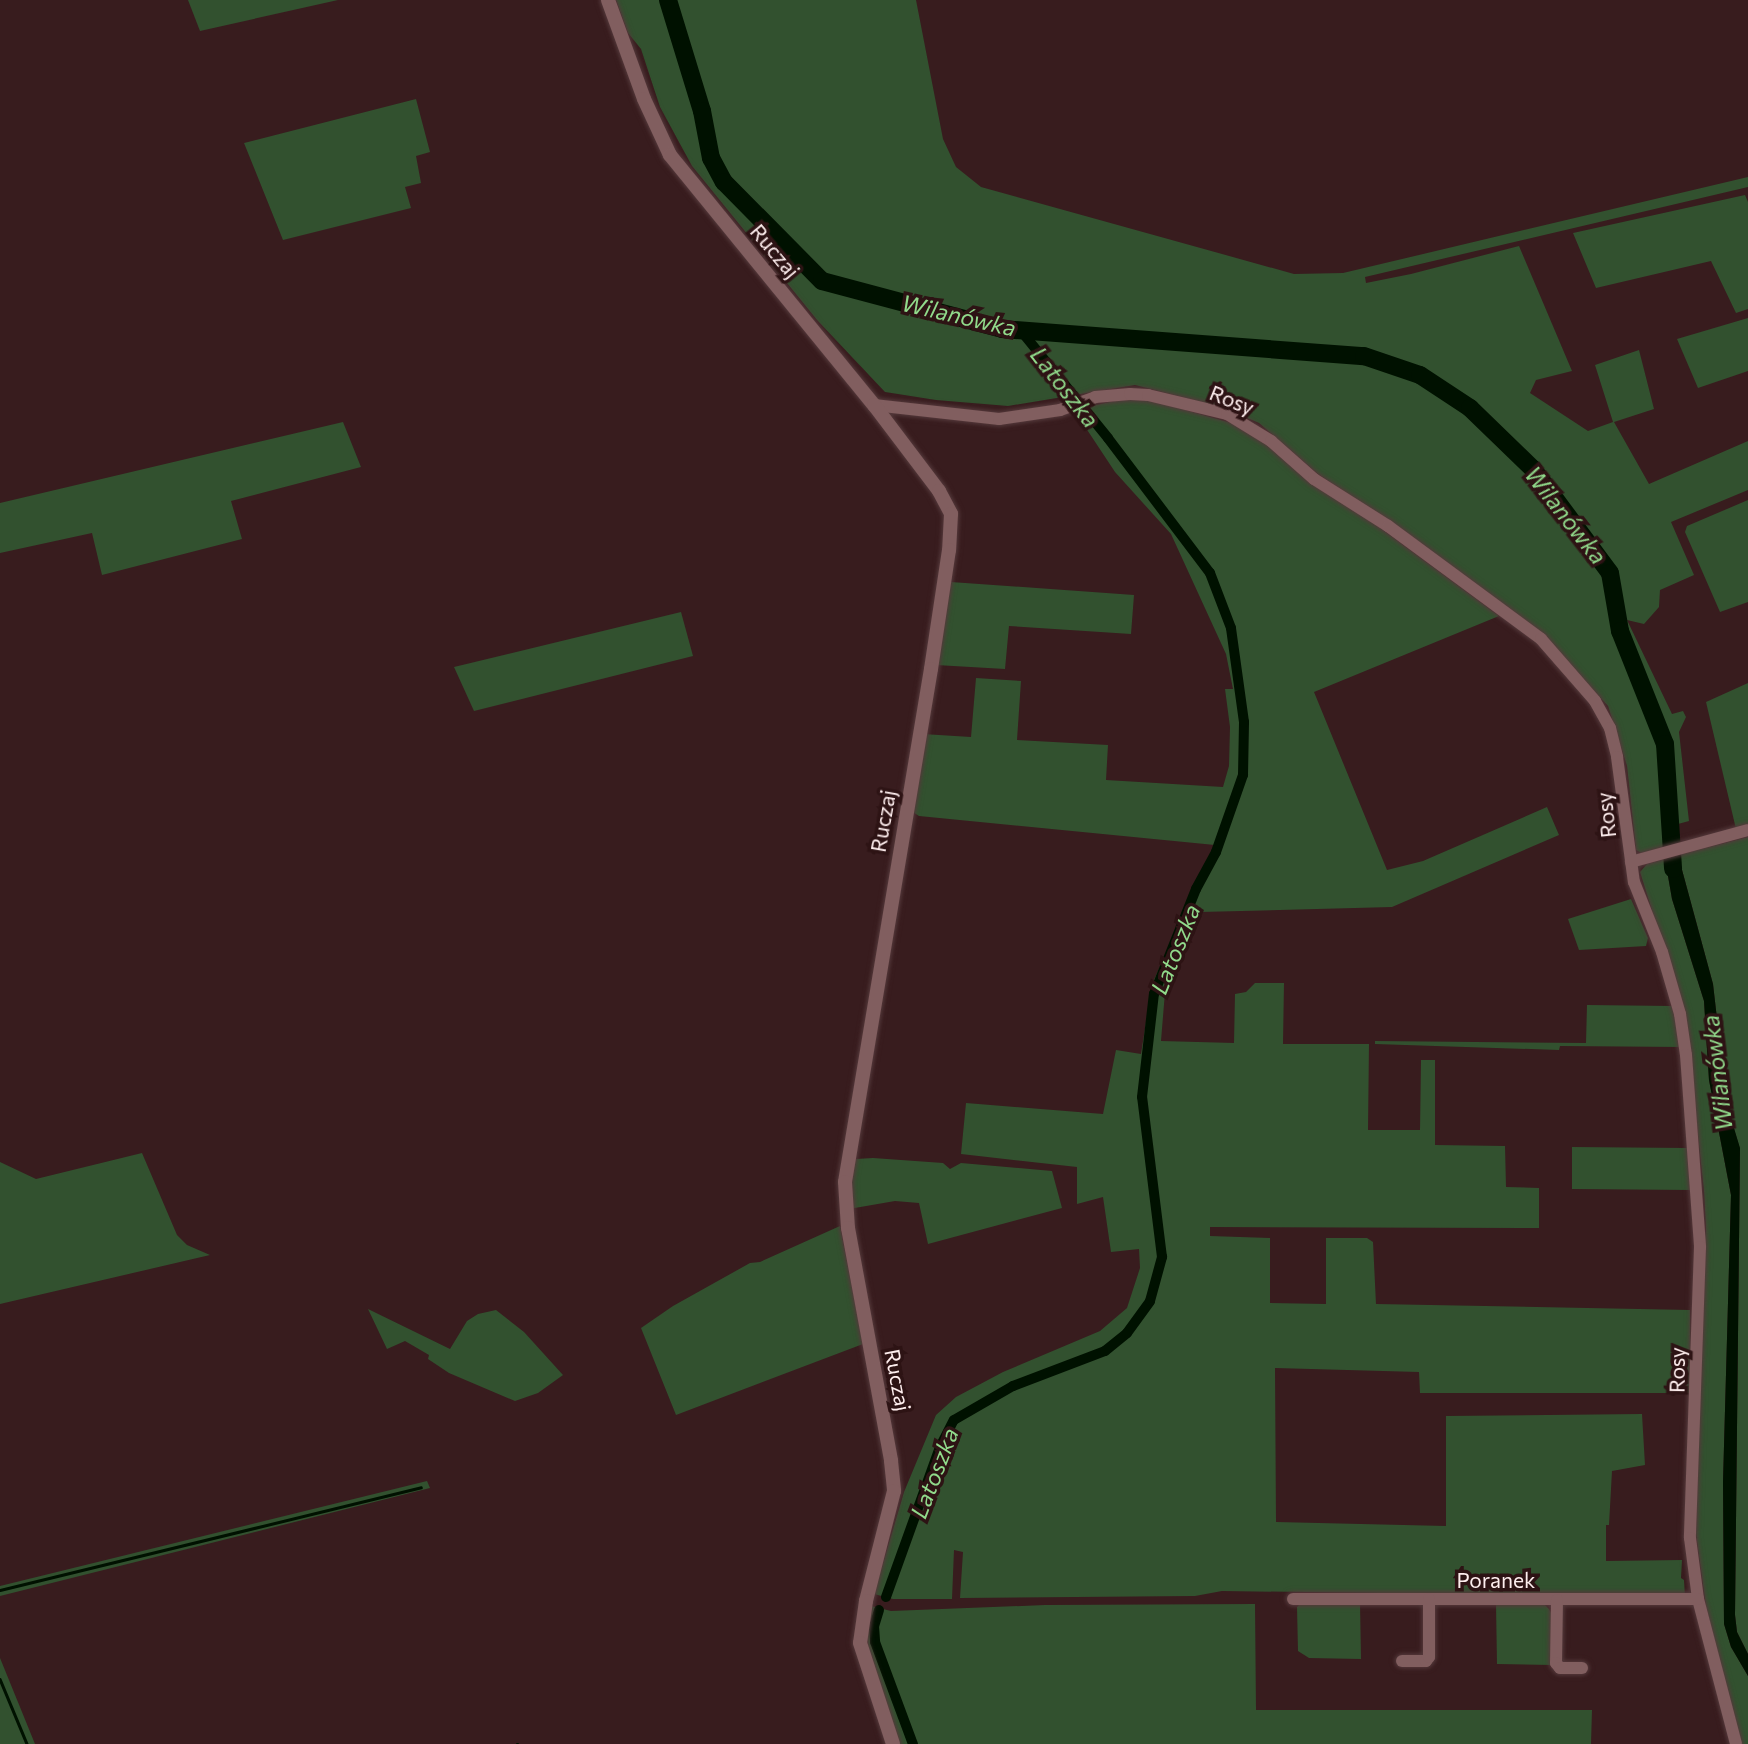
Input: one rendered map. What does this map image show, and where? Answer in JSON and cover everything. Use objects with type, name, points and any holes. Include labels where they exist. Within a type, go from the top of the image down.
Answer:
[{"type":"street","name":"Ruczaj","points":[[608,0],[644,99],[670,155],[874,405],[939,491],[952,523],[931,669],[845,1182],[851,1244],[891,1461],[894,1491],[866,1601],[860,1643],[893,1744]]},
{"type":"street","name":"Rosy","points":[[874,405],[999,418],[1060,410],[1095,397],[1148,395],[1227,414],[1271,441],[1314,479],[1388,526],[1541,639],[1595,701],[1610,728],[1625,799],[1634,882],[1662,952],[1679,1014],[1686,1055],[1699,1193],[1700,1247],[1690,1538],[1698,1599],[1736,1744]]},
{"type":"street","points":[[1631,862],[1748,830]]},
{"type":"street","name":"Poranek","points":[[1293,1599],[1698,1599]]},
{"type":"street","points":[[1402,1661],[1426,1661],[1429,1657],[1429,1599]]},
{"type":"street","points":[[1557,1600],[1556,1663],[1560,1668],[1582,1668]]},
{"type":"green space","points":[[188,0],[338,0],[200,31]]},
{"type":"green space","points":[[616,0],[916,0],[943,139],[956,167],[981,187],[1294,274],[1343,273],[1748,177],[1748,187],[1365,277],[1366,283],[1411,274],[1519,246],[1572,371],[1536,380],[1530,393],[1588,431],[1613,422],[1595,365],[1639,350],[1654,409],[1614,422],[1649,484],[1748,441],[1748,490],[1671,522],[1694,575],[1660,590],[1659,607],[1644,624],[1627,620],[1672,714],[1683,711],[1686,717],[1679,732],[1689,821],[1678,824],[1680,844],[1641,853],[1636,850],[1627,766],[1608,706],[1542,634],[1391,522],[1318,474],[1259,423],[1221,407],[1135,385],[1008,406],[936,400],[885,392],[817,320],[692,166],[660,107],[641,49],[628,33]]},
{"type":"green space","points":[[416,99],[430,152],[416,156],[421,183],[405,187],[411,208],[283,240],[244,143]]},
{"type":"green space","points":[[1745,195],[1748,202],[1748,309],[1736,313],[1711,261],[1596,288],[1573,233]]},
{"type":"green space","points":[[1748,318],[1748,371],[1698,388],[1677,339]]},
{"type":"green space","points":[[1123,399],[1153,401],[1242,426],[1499,616],[1314,692],[1387,870],[1423,861],[1547,807],[1559,835],[1392,907],[1200,912],[1165,992],[1161,1041],[1234,1043],[1235,994],[1246,992],[1255,983],[1284,983],[1283,1044],[1369,1044],[1368,1130],[1420,1130],[1421,1060],[1435,1060],[1435,1145],[1505,1146],[1506,1187],[1539,1188],[1539,1228],[1210,1227],[1210,1236],[1270,1238],[1270,1303],[1326,1304],[1326,1238],[1367,1238],[1373,1242],[1376,1304],[1690,1310],[1691,1393],[1420,1393],[1419,1372],[1275,1368],[1276,1522],[1446,1526],[1446,1416],[1642,1414],[1645,1465],[1612,1471],[1609,1525],[1606,1525],[1606,1561],[1682,1560],[1681,1578],[1684,1580],[1685,1597],[1222,1591],[1195,1596],[960,1598],[963,1552],[954,1550],[952,1599],[893,1599],[874,1594],[904,1492],[936,1415],[956,1397],[1003,1372],[1100,1331],[1127,1308],[1140,1268],[1139,1249],[1111,1252],[1103,1197],[1077,1204],[1077,1167],[961,1154],[966,1103],[1103,1114],[1116,1050],[1141,1054],[1152,984],[1215,845],[919,816],[911,811],[923,734],[971,737],[976,678],[1021,681],[1017,740],[1108,745],[1106,780],[1223,787],[1229,766],[1230,727],[1225,689],[1233,689],[1226,654],[1171,534],[1115,472],[1074,410]]},
{"type":"green space","points":[[343,422],[361,467],[231,501],[242,539],[102,575],[92,533],[0,553],[0,503]]},
{"type":"green space","points":[[1748,500],[1748,602],[1720,612],[1685,532],[1687,526]]},
{"type":"green space","points":[[951,582],[1134,595],[1131,634],[1009,626],[1005,669],[936,665]]},
{"type":"green space","points":[[681,612],[693,656],[474,711],[454,667]]},
{"type":"green space","points":[[1748,683],[1748,826],[1736,829],[1706,702]]},
{"type":"green space","points":[[1748,837],[1748,1654],[1737,1632],[1735,1615],[1740,1149],[1727,1105],[1713,984],[1678,855]]},
{"type":"green space","points":[[1665,859],[1672,899],[1704,1001],[1709,1080],[1731,1195],[1723,1482],[1724,1624],[1731,1647],[1748,1676],[1748,1744],[1741,1744],[1706,1606],[1696,1534],[1702,1267],[1706,1229],[1704,1191],[1689,1051],[1669,965],[1640,872],[1647,864]]},
{"type":"green space","points":[[1631,899],[1648,938],[1646,946],[1579,950],[1568,919]]},
{"type":"green space","points":[[1587,1005],[1672,1006],[1683,1047],[1560,1046],[1559,1050],[1375,1044],[1375,1041],[1586,1043]]},
{"type":"green space","points":[[1572,1147],[1688,1148],[1691,1190],[1572,1189]]},
{"type":"green space","points":[[142,1153],[177,1235],[187,1245],[210,1255],[0,1304],[0,1162],[36,1179]]},
{"type":"green space","points":[[856,1159],[943,1163],[950,1169],[961,1163],[1052,1171],[1062,1208],[928,1244],[919,1203],[895,1201],[849,1209],[850,1170]]},
{"type":"green space","points":[[840,1226],[863,1344],[676,1415],[641,1328],[673,1306],[750,1263],[760,1262]]},
{"type":"green space","points":[[368,1309],[450,1349],[467,1321],[478,1314],[496,1310],[524,1332],[563,1375],[538,1393],[515,1401],[449,1373],[428,1359],[429,1355],[405,1341],[387,1349]]},
{"type":"green space","points":[[427,1481],[430,1488],[0,1596],[0,1586]]},
{"type":"green space","points":[[1301,1603],[1360,1603],[1361,1659],[1309,1658],[1298,1651],[1297,1607]]},
{"type":"green space","points":[[1255,1604],[1256,1710],[1592,1710],[1591,1744],[897,1744],[870,1660],[866,1631],[871,1606],[891,1611],[1045,1605]]},
{"type":"green space","points":[[1496,1604],[1545,1605],[1549,1609],[1554,1619],[1552,1665],[1497,1664]]},
{"type":"green space","points":[[0,1658],[35,1744],[0,1744]]},
{"type":"water","points":[[1678,855],[1713,984],[1727,1105],[1740,1148],[1735,1615],[1737,1632],[1748,1654],[1748,1676],[1731,1647],[1724,1624],[1723,1482],[1731,1195],[1709,1080],[1704,1001],[1672,899],[1665,859]]},
{"type":"waterway","name":"Wilanówka","points":[[668,0],[702,111],[711,158],[724,182],[822,281],[1002,329],[1364,356],[1420,375],[1470,408],[1533,469],[1610,573],[1620,631],[1665,744],[1673,869]]},
{"type":"waterway","name":"Latoszka","points":[[886,1597],[940,1447],[954,1420],[1013,1386],[1105,1351],[1127,1333],[1150,1301],[1162,1257],[1142,1097],[1154,994],[1196,889],[1216,852],[1243,775],[1244,722],[1231,628],[1210,573],[1108,438],[1022,332]]},
{"type":"waterway","points":[[0,1590],[421,1487]]},
{"type":"waterway","name":"Latoszka","points":[[879,1610],[874,1626],[875,1642],[913,1744]]},
{"type":"waterway","points":[[0,1679],[27,1744]]}]
